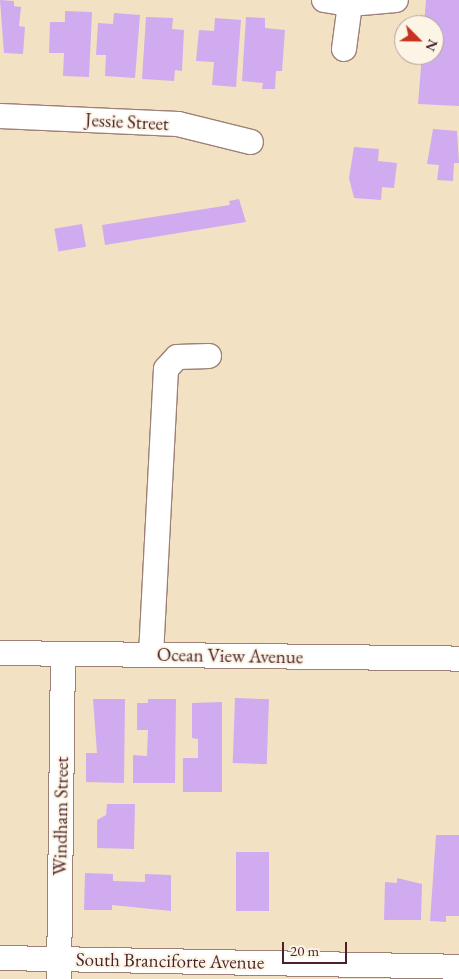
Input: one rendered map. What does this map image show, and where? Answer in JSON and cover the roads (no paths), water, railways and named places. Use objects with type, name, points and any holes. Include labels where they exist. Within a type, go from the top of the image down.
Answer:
[{"type":"street","points":[[324,0],[350,4],[396,0]]},
{"type":"street","points":[[344,49],[350,4]]},
{"type":"street","name":"Jessie Street","points":[[0,116],[178,124],[251,142]]},
{"type":"street","points":[[151,655],[166,369],[177,357],[209,356]]},
{"type":"street","name":"Ocean View Avenue","points":[[0,653],[459,660]]},
{"type":"street","name":"Windham Street","points":[[60,969],[63,654]]},
{"type":"street","name":"South Branciforte Avenue","points":[[0,958],[60,969],[459,967]]}]
